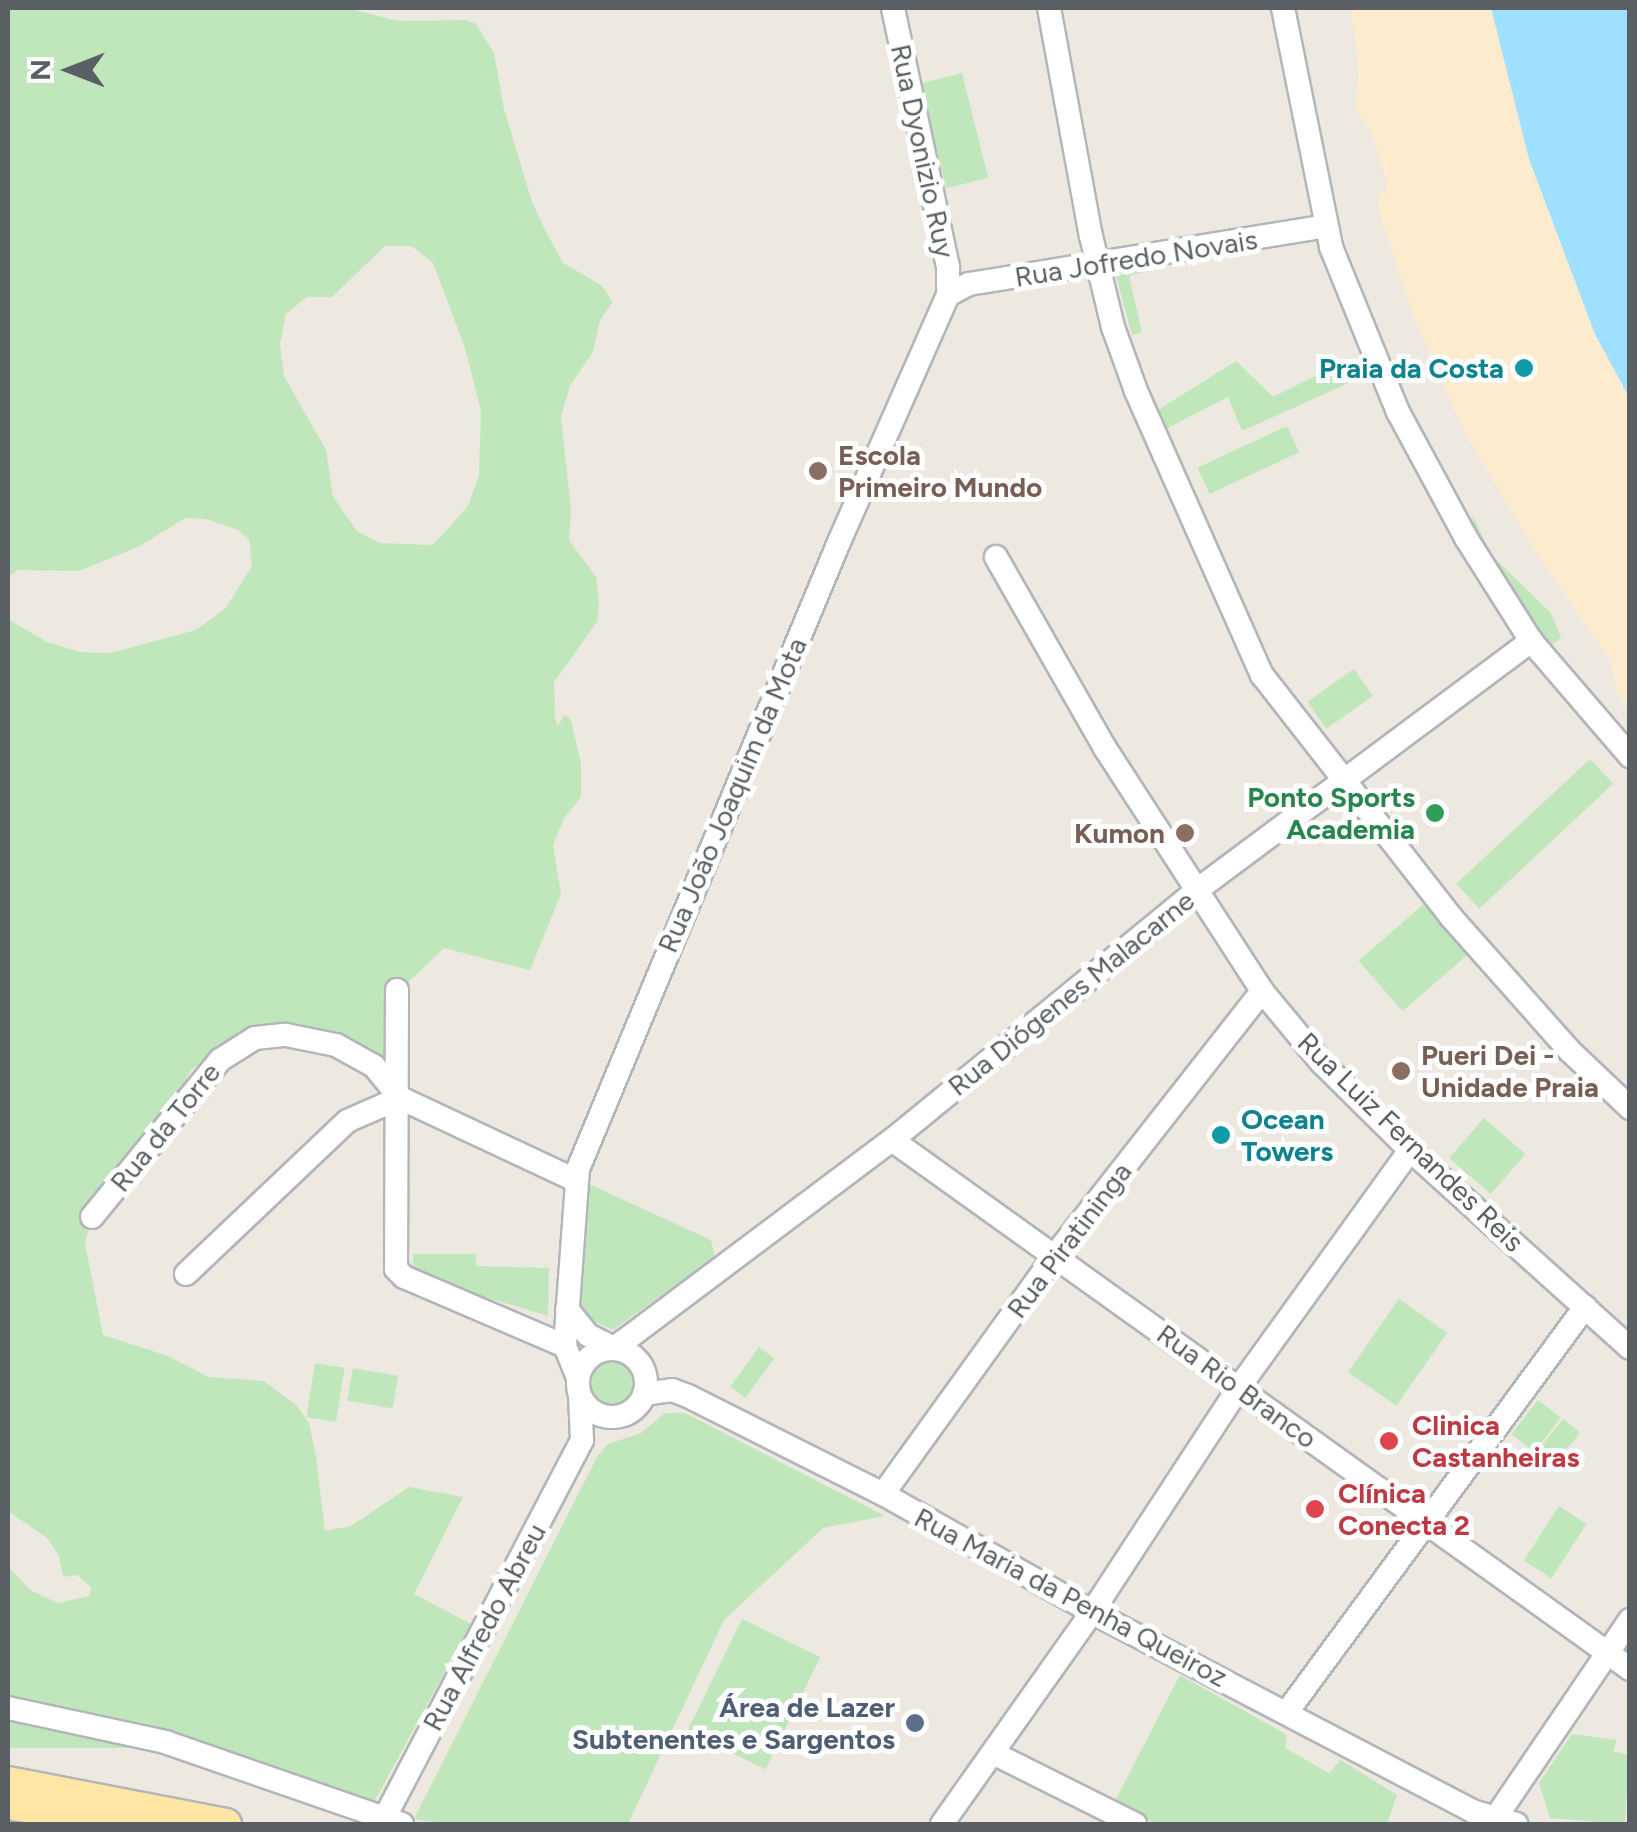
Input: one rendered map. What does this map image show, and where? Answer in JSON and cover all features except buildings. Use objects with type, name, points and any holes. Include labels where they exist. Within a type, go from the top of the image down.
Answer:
[{"type":"main road","points":[[8,1782],[226,1824]]},
{"type":"main road","points":[[8,1804],[126,1824]]},
{"type":"street","name":"Rua Dyonizio Ruy","points":[[893,8],[948,267],[948,294]]},
{"type":"street","points":[[1049,8],[1098,265],[1136,391],[1262,675],[1451,917],[1570,1051],[1630,1108]]},
{"type":"street","points":[[1283,8],[1326,226],[1398,412],[1466,538],[1532,641],[1630,756]]},
{"type":"street","name":"Rua Jofredo Novais","points":[[948,294],[970,284],[1326,226]]},
{"type":"street","name":"Rua João Joaquim da Mota","points":[[567,1309],[575,1180],[656,974],[948,294]]},
{"type":"street","name":"Rua Luiz Fernandes Reis","points":[[996,558],[1105,748],[1262,991],[1321,1062],[1410,1150],[1630,1348]]},
{"type":"street","name":"Rua Diógenes Malacarne","points":[[614,1348],[892,1140],[1197,890],[1340,779],[1532,641]]},
{"type":"street","points":[[397,990],[400,1098],[396,1269],[404,1276],[565,1346]]},
{"type":"street","name":"Rua Piratininga","points":[[883,1494],[1056,1254],[1262,991]]},
{"type":"street","name":"Rua da Torre","points":[[92,1217],[220,1060],[255,1038],[286,1035],[336,1045],[374,1066],[400,1098]]},
{"type":"street","points":[[186,1274],[347,1120],[400,1098],[575,1180]]},
{"type":"street","name":"Rua Rio Branco","points":[[892,1140],[1630,1669]]},
{"type":"street","points":[[942,1824],[1092,1612],[1240,1386],[1410,1150]]},
{"type":"street","points":[[1287,1712],[1428,1526],[1585,1307]]},
{"type":"street","points":[[567,1309],[588,1336],[637,1360],[646,1382],[639,1404],[584,1436],[579,1387],[565,1346],[567,1309]]},
{"type":"street","points":[[614,1348],[587,1358],[579,1387],[596,1413],[619,1416]]},
{"type":"street","name":"Rua Maria da Penha Queiroz","points":[[644,1394],[672,1390],[688,1396],[883,1494],[1092,1612],[1505,1822]]},
{"type":"street","name":"Rua Alfredo Abreu","points":[[393,1822],[584,1436]]},
{"type":"street","points":[[1505,1822],[1606,1652],[1630,1620]]},
{"type":"street","points":[[8,1708],[165,1742],[393,1822]]},
{"type":"street","points":[[994,1753],[1135,1824]]},
{"type":"green space","points":[[8,8],[346,8],[399,21],[466,20],[476,24],[494,53],[504,109],[532,202],[545,230],[563,263],[601,285],[613,302],[600,320],[593,352],[570,386],[561,416],[571,510],[569,540],[596,577],[599,603],[597,622],[554,682],[555,718],[558,725],[565,715],[571,720],[581,763],[581,797],[564,818],[553,845],[561,894],[530,970],[444,948],[389,1001],[386,1058],[351,1039],[327,1037],[213,1055],[191,1070],[166,1117],[101,1184],[85,1243],[103,1335],[168,1356],[209,1377],[264,1381],[297,1406],[309,1423],[325,1531],[351,1526],[409,1487],[463,1497],[414,1594],[471,1624],[373,1804],[211,1748],[8,1748],[8,1566],[30,1590],[58,1603],[89,1596],[91,1587],[77,1575],[63,1577],[59,1556],[47,1538],[8,1511],[8,619],[47,642],[80,652],[110,653],[196,630],[226,608],[252,566],[249,539],[238,530],[206,519],[185,518],[140,546],[79,571],[18,570],[8,577]],"holes":[[[385,246],[412,246],[433,263],[465,348],[481,411],[479,475],[468,506],[433,545],[379,543],[357,531],[333,497],[326,450],[284,376],[280,344],[286,314],[307,297],[332,297]]]},
{"type":"green space","points":[[962,73],[988,178],[946,188],[920,83]]},
{"type":"green space","points":[[1148,263],[1150,271],[1129,276],[1142,332],[1132,335],[1114,269]]},
{"type":"green space","points":[[1347,360],[1353,381],[1242,431],[1228,397],[1166,429],[1158,410],[1236,361],[1273,397]]},
{"type":"green space","points":[[1287,426],[1299,452],[1210,494],[1197,468]]},
{"type":"green space","points":[[1472,514],[1492,556],[1551,613],[1561,638],[1549,647],[1476,541]]},
{"type":"green space","points":[[1354,669],[1373,696],[1326,729],[1307,702]]},
{"type":"green space","points":[[1590,759],[1613,784],[1479,909],[1456,884]]},
{"type":"green space","points":[[1425,903],[1469,954],[1403,1011],[1359,961]]},
{"type":"green space","points":[[1484,1118],[1526,1154],[1491,1194],[1449,1158]]},
{"type":"green space","points":[[589,1184],[711,1240],[715,1257],[613,1330],[589,1319],[581,1304]]},
{"type":"green space","points":[[413,1254],[476,1254],[476,1266],[549,1268],[548,1316],[413,1275]]},
{"type":"green space","points":[[1399,1299],[1447,1333],[1396,1406],[1348,1372]]},
{"type":"green space","points":[[759,1347],[774,1358],[746,1398],[730,1387]]},
{"type":"green space","points":[[611,1357],[629,1365],[637,1383],[629,1401],[611,1409],[593,1401],[585,1383],[593,1365]]},
{"type":"green space","points":[[315,1363],[345,1368],[336,1422],[306,1417]]},
{"type":"green space","points":[[353,1368],[398,1376],[393,1408],[347,1400]]},
{"type":"green space","points":[[1538,1400],[1561,1418],[1534,1452],[1512,1434]]},
{"type":"green space","points":[[665,1413],[685,1413],[885,1516],[823,1528],[724,1620],[628,1824],[446,1824],[414,1819],[598,1455],[608,1444],[641,1433]]},
{"type":"green space","points":[[1563,1419],[1580,1433],[1553,1466],[1536,1452]]},
{"type":"green space","points":[[1559,1506],[1587,1524],[1551,1578],[1524,1561]]},
{"type":"green space","points":[[742,1619],[820,1657],[765,1769],[687,1731]]},
{"type":"green space","points":[[1180,1675],[1287,1735],[1285,1748],[1329,1773],[1341,1760],[1397,1795],[1387,1824],[1156,1824],[1114,1803]]},
{"type":"green space","points":[[1572,1734],[1617,1740],[1613,1751],[1629,1755],[1625,1824],[1550,1818],[1539,1783]]},
{"type":"sand","name":"Praia da Costa","points":[[1350,8],[1491,8],[1529,159],[1595,334],[1629,397],[1629,709],[1619,699],[1610,661],[1529,541],[1462,427],[1412,312],[1378,207],[1379,193],[1386,194],[1385,176],[1372,133],[1355,107],[1359,70]]},
{"type":"water","points":[[1491,8],[1629,8],[1629,397],[1595,334],[1529,159]]},
{"type":"place","name":"Praia da Costa","points":[[1524,368]]},
{"type":"place","name":"Escola Primeiro Mundo","points":[[818,471]]},
{"type":"place","name":"Ponto Sports Academia","points":[[1435,813]]},
{"type":"place","name":"Kumon","points":[[1185,833]]},
{"type":"place","name":"Pueri Dei - Unidade Praia","points":[[1401,1071]]},
{"type":"place","name":"Ocean Towers","points":[[1221,1135]]},
{"type":"place","name":"Clinica Castanheiras","points":[[1389,1441]]},
{"type":"place","name":"Clínica Conecta 2","points":[[1315,1509]]},
{"type":"place","name":"Área de Lazer Subtenentes e Sargentos","points":[[915,1723]]}]
